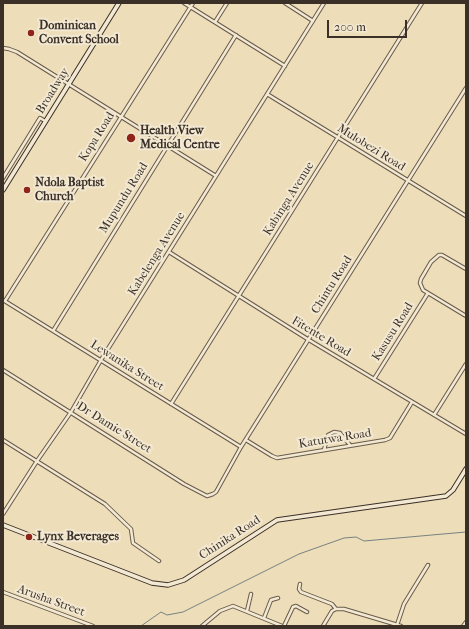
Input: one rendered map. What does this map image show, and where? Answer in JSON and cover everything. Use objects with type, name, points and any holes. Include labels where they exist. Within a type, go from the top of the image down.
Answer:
[{"type":"main road","name":"Broadway","points":[[3,190],[119,3]]},
{"type":"main road","points":[[3,185],[8,182]]},
{"type":"main road","name":"Chinika Road","points":[[3,525],[152,583],[168,585],[184,580],[277,520],[446,496],[453,490],[466,469]]},
{"type":"street","points":[[184,3],[285,66]]},
{"type":"street","name":"Kopa Road","points":[[4,300],[193,3]]},
{"type":"street","points":[[215,22],[227,3]]},
{"type":"street","points":[[285,3],[313,21]]},
{"type":"street","name":"Kabelenga Avenue","points":[[3,514],[71,412],[101,360],[324,3]]},
{"type":"street","name":"Kabinga Avenue","points":[[171,404],[422,3]]},
{"type":"street","name":"Mupundu Road","points":[[53,331],[236,35]]},
{"type":"street","points":[[3,48],[17,52],[216,176]]},
{"type":"street","name":"Chintu Road","points":[[216,492],[241,447],[466,88]]},
{"type":"street","name":"Mulobezi Road","points":[[267,94],[466,216]]},
{"type":"street","points":[[3,178],[40,118],[45,121]]},
{"type":"street","points":[[27,139],[32,142]]},
{"type":"street","name":"Fitente Road","points":[[169,252],[309,340],[466,434]]},
{"type":"street","points":[[466,269],[442,255],[439,255],[431,262],[421,279],[421,287],[428,293],[466,316]]},
{"type":"street","name":"Kasusu Road","points":[[374,379],[428,293]]},
{"type":"street","name":"Lewanika Street","points":[[4,300],[241,447]]},
{"type":"street","points":[[434,415],[466,364]]},
{"type":"street","name":"Dr Damie Street","points":[[3,370],[184,484],[207,496],[210,496],[216,492]]},
{"type":"street","name":"Katutwa Road","points":[[246,440],[277,458],[388,439],[412,402]]},
{"type":"street","points":[[324,450],[328,435],[334,432],[340,433],[351,446]]},
{"type":"street","points":[[3,440],[107,505],[131,529],[133,543],[159,561]]},
{"type":"street","points":[[397,625],[404,604],[428,565]]},
{"type":"street","points":[[300,584],[300,592],[332,604],[336,609]]},
{"type":"street","name":"Arusha Street","points":[[3,592],[93,626]]},
{"type":"street","points":[[247,611],[251,594]]},
{"type":"street","points":[[264,618],[271,600],[278,598]]},
{"type":"street","points":[[202,626],[220,611],[231,606],[235,606],[283,626],[293,607],[296,606],[307,612]]},
{"type":"street","points":[[323,626],[332,611],[336,609],[344,609],[401,626]]},
{"type":"street","points":[[463,626],[466,622]]},
{"type":"waterway","points":[[141,626],[161,612],[167,615],[183,612],[299,554],[344,538],[356,537],[364,541],[466,532]]},
{"type":"place","name":"Dominican Convent School","points":[[31,33]]},
{"type":"place","name":"Health View Medical Centre","points":[[131,138]]},
{"type":"place","name":"Ndola Baptist Church","points":[[27,190]]},
{"type":"place","name":"Lynx Beverages","points":[[29,537]]}]
